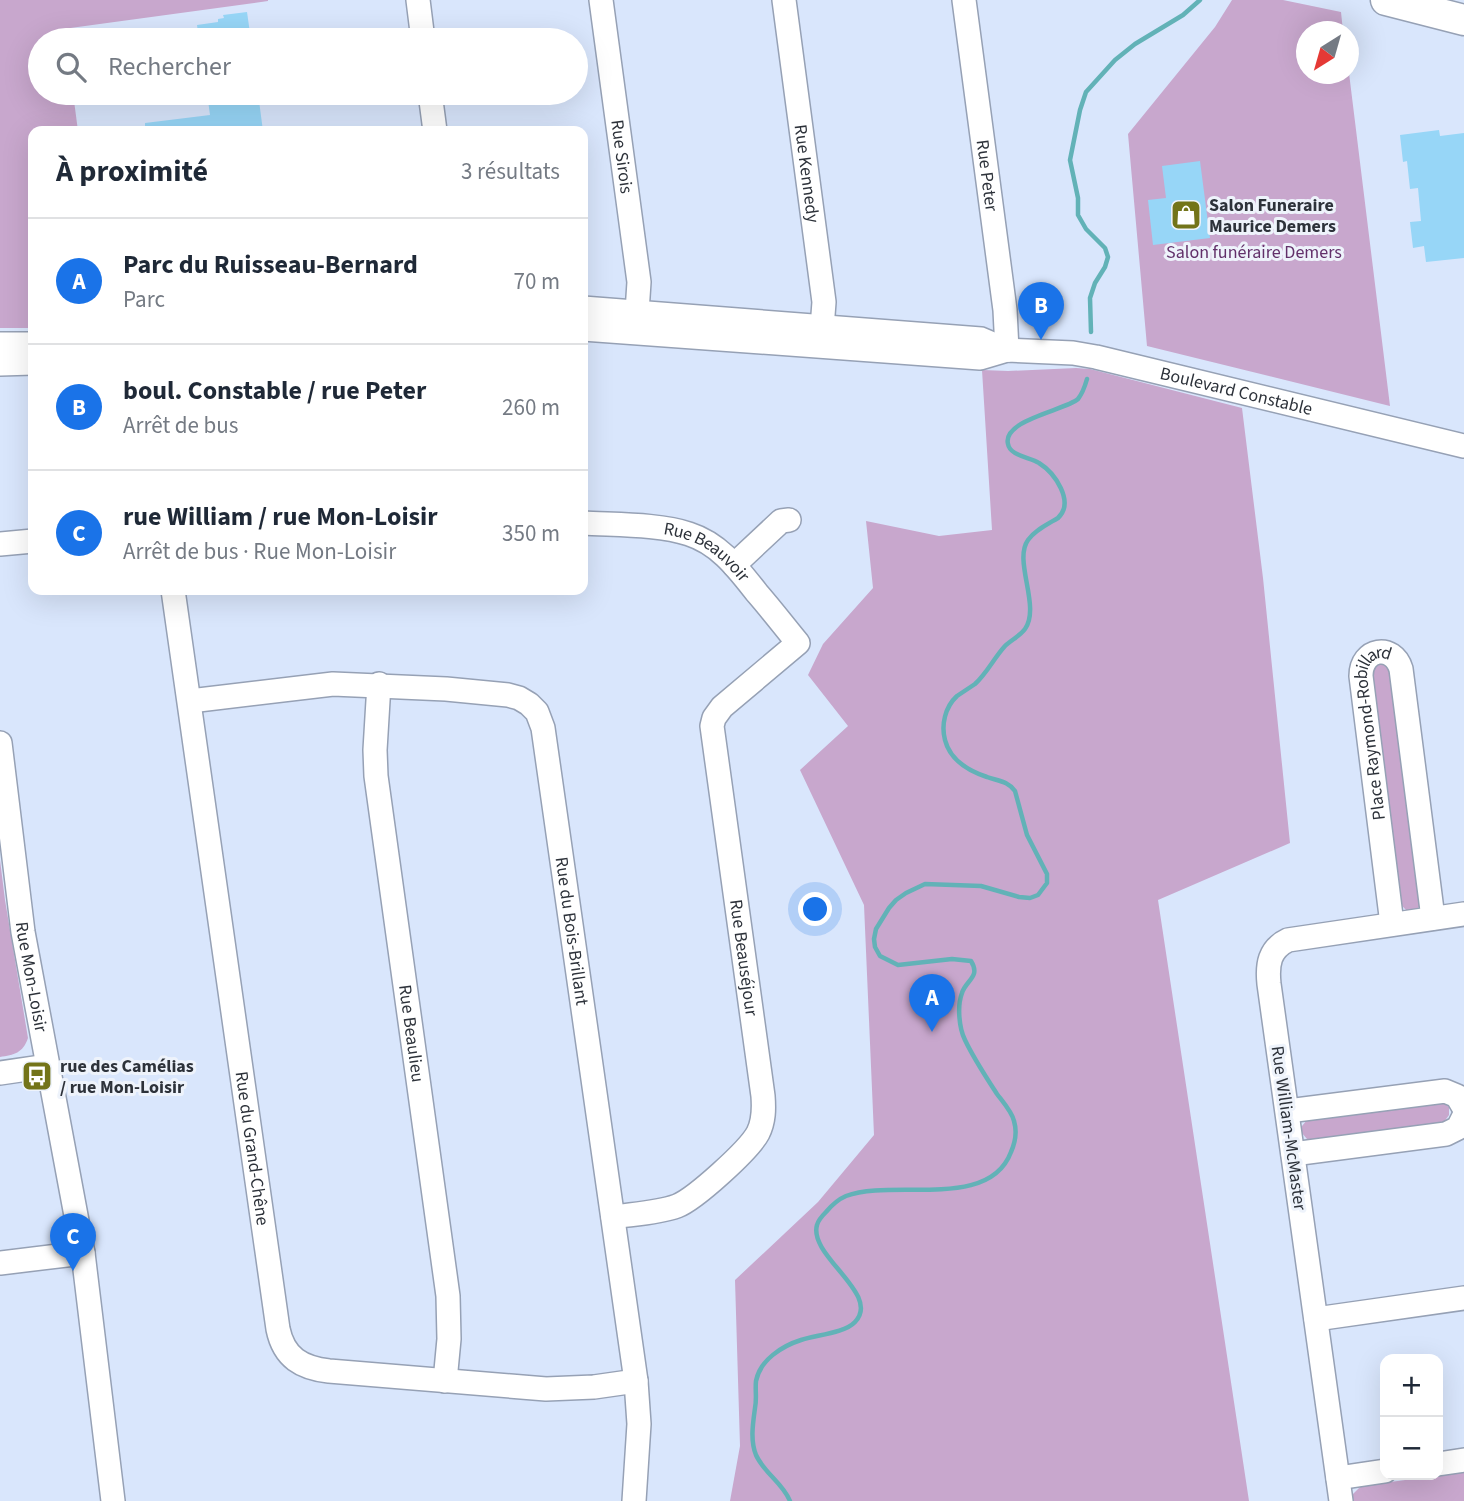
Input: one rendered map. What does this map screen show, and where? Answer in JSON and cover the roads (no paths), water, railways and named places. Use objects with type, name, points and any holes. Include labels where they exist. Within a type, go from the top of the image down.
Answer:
[{"type":"main road","points":[[1386,0],[1464,20]]},
{"type":"street","points":[[418,0],[422,28]]},
{"type":"street","name":"Rue Sirois","points":[[601,0],[639,282],[637,312]]},
{"type":"street","name":"Rue Kennedy","points":[[784,0],[824,302],[821,337]]},
{"type":"street","name":"Rue Peter","points":[[964,0],[1007,350]]},
{"type":"street","points":[[432,105],[434,126]]},
{"type":"street","name":"Boulevard Constable","points":[[588,308],[637,312],[821,337]]},
{"type":"street","name":"Boulevard Constable","points":[[588,329],[981,339],[1007,350],[1096,356],[1464,446]]},
{"type":"street","points":[[0,344],[28,344]]},
{"type":"street","points":[[0,364],[28,363]]},
{"type":"street","points":[[734,565],[781,521],[789,520]]},
{"type":"street","name":"Rue Beauvoir","points":[[588,523],[665,529],[683,532],[707,542],[722,552],[734,565],[798,643]]},
{"type":"street","points":[[0,544],[28,541]]},
{"type":"street","name":"Rue du Grand-Chêne","points":[[174,595],[279,1336],[285,1348],[293,1358],[316,1370],[568,1389],[636,1381]]},
{"type":"street","name":"Rue Beauséjour","points":[[613,1217],[666,1209],[685,1202],[745,1150],[761,1127],[764,1114],[763,1096],[712,726],[722,707],[798,643]]},
{"type":"street","name":"Place Raymond-Robillard","points":[[1392,924],[1361,676],[1363,662],[1376,652],[1385,652],[1392,656],[1401,669],[1433,918]]},
{"type":"street","name":"Rue du Bois-Brillant","points":[[190,701],[320,685],[379,684],[514,696],[529,704],[539,717],[547,756],[636,1381],[639,1424],[634,1501]]},
{"type":"street","name":"Rue Beaulieu","points":[[379,684],[376,776],[448,1296],[449,1339],[445,1381]]},
{"type":"street","name":"Rue Mon-Loisir","points":[[0,743],[23,932],[83,1253],[113,1501]]},
{"type":"street","name":"Rue William-McMaster","points":[[1341,1501],[1268,962],[1272,953],[1283,942],[1293,939],[1464,914]]},
{"type":"street","points":[[0,1073],[48,1066]]},
{"type":"street","points":[[1288,1111],[1445,1091],[1457,1096],[1464,1108]]},
{"type":"street","points":[[1293,1154],[1446,1133],[1458,1128],[1464,1116]]},
{"type":"street","points":[[0,1263],[83,1253]]},
{"type":"street","points":[[1316,1319],[1464,1298]]},
{"type":"street","points":[[1443,1463],[1464,1461]]},
{"type":"street","points":[[1338,1478],[1380,1472]]},
{"type":"waterway","points":[[1091,332],[1090,298],[1108,257],[1105,248],[1086,229],[1078,215],[1078,198],[1070,160],[1080,110],[1086,92],[1115,60],[1135,44],[1183,15],[1200,0]]},
{"type":"waterway","points":[[790,1501],[759,1461],[754,1449],[752,1432],[758,1373],[767,1360],[779,1350],[801,1340],[844,1329],[855,1322],[861,1311],[859,1299],[852,1287],[817,1237],[819,1220],[841,1199],[866,1191],[962,1187],[983,1181],[1000,1170],[1014,1145],[1013,1118],[976,1061],[961,1029],[960,998],[974,975],[971,961],[952,959],[898,965],[880,956],[874,939],[876,929],[896,900],[925,884],[981,886],[1030,898],[1038,895],[1047,883],[1047,874],[1027,835],[1015,791],[1006,783],[974,772],[961,764],[951,753],[945,740],[944,722],[953,700],[975,684],[1005,646],[1025,629],[1030,608],[1023,560],[1024,549],[1034,533],[1058,518],[1063,511],[1064,496],[1057,481],[1039,463],[1012,451],[1008,444],[1009,436],[1024,422],[1078,399],[1087,379]]},
{"type":"place","name":"Salon Funeraire Maurice Demers","points":[[1186,215]]},
{"type":"place","name":"boul. Constable / rue Peter","points":[[1041,340]]},
{"type":"place","name":"Parc du Ruisseau-Bernard","points":[[932,1032]]},
{"type":"place","name":"rue des Camélias / rue Mon-Loisir","points":[[37,1076]]},
{"type":"place","name":"rue William / rue Mon-Loisir","points":[[73,1271]]},
{"type":"park label","name":"Salon funéraire Demers","points":[[1254,252]]}]
